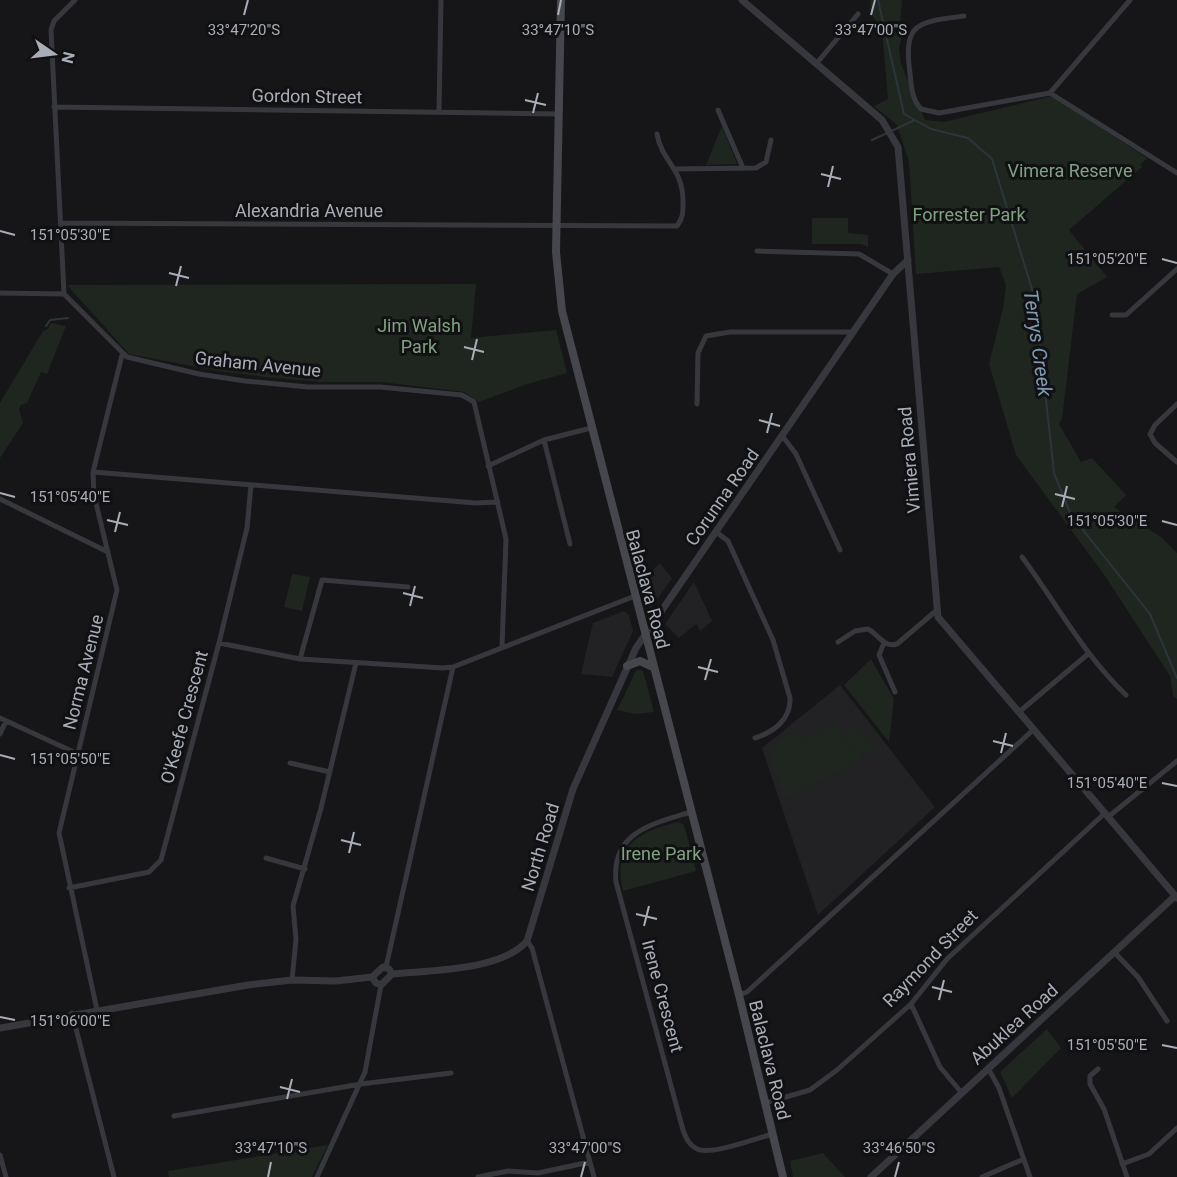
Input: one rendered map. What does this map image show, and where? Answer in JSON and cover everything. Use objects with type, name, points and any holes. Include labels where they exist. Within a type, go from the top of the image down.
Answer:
[{"type":"main road","name":"Balaclava Road","points":[[561,0],[556,275],[562,310],[634,596],[739,995],[783,1177]]},
{"type":"main road","points":[[627,666],[640,661],[653,667]]},
{"type":"street","points":[[75,0],[54,21],[51,30],[64,294],[122,355]]},
{"type":"street","points":[[439,111],[441,0]]},
{"type":"street","name":"Vimiera Road","points":[[742,0],[886,125],[898,147],[937,610],[945,627],[1176,896]]},
{"type":"street","points":[[964,16],[926,22],[912,32],[908,39],[911,85],[921,109],[939,113],[1050,93],[1130,0]]},
{"type":"street","points":[[816,64],[858,14]]},
{"type":"street","points":[[1050,93],[1177,173]]},
{"type":"street","name":"Gordon Street","points":[[54,107],[558,114]]},
{"type":"street","points":[[718,110],[743,168]]},
{"type":"street","points":[[657,134],[659,145],[675,169],[756,168],[766,162],[771,140]]},
{"type":"street","name":"Alexandria Avenue","points":[[61,223],[677,226],[682,219],[683,185],[675,169]]},
{"type":"street","points":[[757,251],[858,254],[893,274]]},
{"type":"street","name":"Corunna Road","points":[[645,635],[893,274],[908,260]]},
{"type":"street","points":[[1112,315],[1126,315],[1177,269]]},
{"type":"street","points":[[0,292],[64,294]]},
{"type":"street","points":[[697,404],[698,353],[706,336],[730,332],[853,332]]},
{"type":"street","name":"Graham Avenue","points":[[122,355],[199,374],[245,381],[309,387],[380,387],[462,395],[474,402],[488,466]]},
{"type":"street","name":"Norma Avenue","points":[[97,1010],[59,833],[117,590],[94,495],[93,472],[122,355]]},
{"type":"street","points":[[1177,404],[1155,425],[1150,434],[1155,443],[1177,462]]},
{"type":"street","points":[[502,646],[506,539],[488,466],[544,440],[591,428]]},
{"type":"street","points":[[783,437],[796,454],[840,550]]},
{"type":"street","points":[[544,440],[570,544]]},
{"type":"street","points":[[93,472],[476,503],[498,502]]},
{"type":"street","name":"O'Keefe Crescent","points":[[69,888],[149,872],[161,860],[247,528],[251,485]]},
{"type":"street","points":[[0,499],[108,552]]},
{"type":"street","points":[[716,532],[728,541],[773,640],[790,698],[790,707],[786,717],[777,726],[755,738]]},
{"type":"street","points":[[1022,557],[1053,598],[1088,654],[1126,695]]},
{"type":"street","points":[[300,659],[322,580],[408,587]]},
{"type":"street","points":[[219,643],[300,659],[453,667],[634,596]]},
{"type":"street","points":[[838,642],[855,631],[868,629],[884,643],[890,646],[897,644],[921,620],[937,610]]},
{"type":"street","name":"North Road","points":[[527,941],[573,789],[627,666],[645,635]]},
{"type":"street","points":[[884,643],[879,655],[895,692]]},
{"type":"street","points":[[1019,712],[1088,654]]},
{"type":"street","points":[[292,980],[297,939],[293,906],[305,869],[356,663]]},
{"type":"street","points":[[386,968],[453,667]]},
{"type":"street","points":[[0,718],[78,754]]},
{"type":"street","points":[[0,734],[6,721]]},
{"type":"street","points":[[739,995],[756,984],[1033,730]]},
{"type":"street","name":"Raymond Street","points":[[765,1103],[804,1093],[826,1080],[911,1004],[947,959],[1106,815],[1177,761]]},
{"type":"street","points":[[290,763],[330,772]]},
{"type":"street","name":"Irene Crescent","points":[[691,812],[638,830],[621,849],[615,870],[616,882],[683,1130],[689,1144],[699,1150],[713,1150],[773,1134]]},
{"type":"street","points":[[266,858],[305,869]]},
{"type":"street","name":"Abuklea Road","points":[[871,1177],[1176,896]]},
{"type":"street","points":[[317,1177],[361,1084],[381,985],[392,974],[500,960],[519,950],[527,941],[532,948],[594,1177]]},
{"type":"street","points":[[1115,952],[1138,977],[1167,1022]]},
{"type":"street","points":[[386,968],[392,974]]},
{"type":"street","points":[[0,1028],[72,1013],[127,1008],[220,990],[292,980],[336,981],[372,976],[380,969],[386,968]]},
{"type":"street","points":[[372,976],[376,983],[381,985]]},
{"type":"street","points":[[911,1004],[940,1067],[961,1092]]},
{"type":"street","points":[[72,1013],[114,1177]]},
{"type":"street","points":[[988,1068],[999,1088],[1030,1177]]},
{"type":"street","points":[[1098,1069],[1090,1076],[1090,1084],[1104,1109],[1126,1177]]},
{"type":"street","points":[[174,1116],[361,1084],[451,1072]]},
{"type":"street","points":[[1122,1164],[1149,1154],[1177,1128]]},
{"type":"street","points":[[0,1155],[6,1177]]},
{"type":"street","points":[[982,1177],[1024,1159]]},
{"type":"street","points":[[478,1177],[508,1171],[538,1173],[590,1162]]},
{"type":"shaded area","points":[[660,563],[672,578],[650,610],[642,581]]},
{"type":"shaded area","points":[[694,582],[712,621],[700,631],[696,624],[679,638],[665,624]]},
{"type":"shaded area","points":[[624,611],[629,615],[633,631],[612,677],[581,674],[593,623]]},
{"type":"shaded area","points":[[840,685],[935,807],[818,915],[762,748]]},
{"type":"green space","points":[[870,0],[902,0],[900,26],[903,33],[899,48],[901,64],[925,120],[944,122],[1052,96],[1147,158],[1140,165],[1142,167],[1069,230],[1107,277],[1077,294],[1062,419],[1059,424],[1081,462],[1092,458],[1126,495],[1114,507],[1161,537],[1177,553],[1177,699],[1173,696],[1170,676],[1105,576],[1016,455],[989,364],[1003,309],[1006,285],[999,267],[916,274],[909,162],[897,125],[874,106],[888,99],[882,29],[871,14]]},
{"type":"green space","points":[[722,126],[737,164],[706,165]]},
{"type":"green space","points":[[812,218],[848,218],[848,233],[868,235],[868,247],[861,244],[812,244]]},
{"type":"green space","name":"Jim Walsh Park","points":[[476,284],[471,338],[556,330],[567,373],[527,384],[479,402],[464,392],[381,382],[321,382],[218,371],[129,354],[67,285]]},
{"type":"green space","points":[[51,323],[66,326],[47,374],[41,372],[27,403],[21,405],[19,409],[23,423],[0,458],[0,403],[43,331],[48,329]]},
{"type":"green space","points":[[292,574],[310,577],[302,611],[284,607]]},
{"type":"green space","points":[[871,659],[894,699],[889,742],[844,685]]},
{"type":"green space","points":[[637,669],[643,671],[654,712],[635,714],[617,710]]},
{"type":"green space","points":[[833,723],[843,734],[842,738],[864,757],[794,796],[784,795],[768,749],[795,730],[802,738]]},
{"type":"green space","points":[[854,725],[878,746],[867,758],[843,738]]},
{"type":"green space","name":"Irene Park","points":[[679,822],[684,825],[696,871],[623,891],[621,862],[625,851],[641,836],[652,830]]},
{"type":"green space","points":[[1047,1029],[1061,1048],[1012,1098],[1000,1072]]},
{"type":"green space","points":[[328,1145],[312,1177],[169,1177],[168,1171]]},
{"type":"green space","points":[[823,1153],[845,1177],[793,1177],[790,1161]]},
{"type":"waterway","name":"Terrys Creek","points":[[878,0],[904,114],[931,129],[968,138],[992,159],[1035,299],[1054,473],[1071,515],[1150,614],[1177,678]]},
{"type":"waterway","points":[[872,140],[915,120]]},
{"type":"waterway","points":[[46,326],[50,320],[68,318]]},
{"type":"park label","name":"Vimera Reserve","points":[[1070,170]]},
{"type":"park label","name":"Forrester Park","points":[[969,214]]}]
